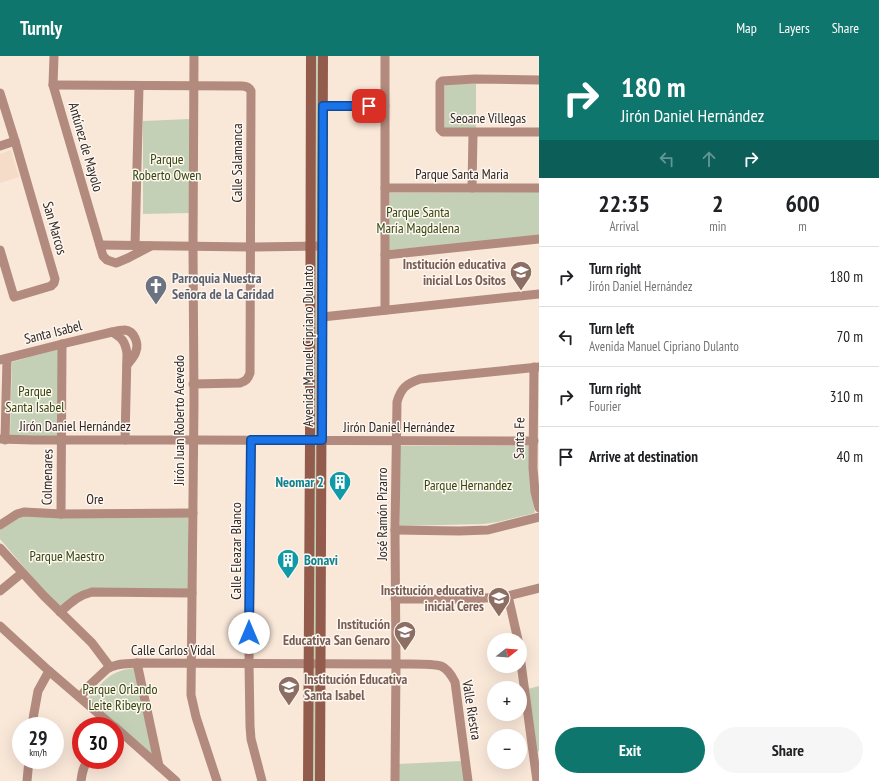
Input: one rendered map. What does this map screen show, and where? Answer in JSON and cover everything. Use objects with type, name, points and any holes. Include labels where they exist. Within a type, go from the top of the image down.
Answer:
[{"type":"main road","name":"Avenida Manuel Cipriano Dulanto","points":[[308,781],[311,56]]},
{"type":"main road","name":"Avenida Manuel Cipriano Dulanto","points":[[320,781],[323,56]]},
{"type":"street","name":"Antúnez de Mayolo","points":[[54,56],[53,84],[100,246],[106,260],[116,263],[151,246]]},
{"type":"street","name":"Jirón Juan Roberto Acevedo","points":[[194,56],[191,695],[192,705],[217,781]]},
{"type":"street","points":[[385,56],[385,310]]},
{"type":"street","name":"Seoane Villegas","points":[[539,80],[472,80],[442,81],[440,83],[440,129],[443,132],[539,132]]},
{"type":"street","name":"Calle Salamanca","points":[[53,84],[247,86],[251,91],[250,373],[245,381],[240,382],[193,384]]},
{"type":"street","points":[[135,246],[139,86]]},
{"type":"street","name":"San Marcos","points":[[0,93],[55,278],[54,283],[51,286],[14,298],[0,250]]},
{"type":"street","points":[[323,106],[385,106]]},
{"type":"street","points":[[472,188],[473,133]]},
{"type":"street","points":[[0,146],[15,141]]},
{"type":"street","name":"Parque Santa Maria","points":[[385,188],[539,188]]},
{"type":"street","points":[[385,255],[539,239]]},
{"type":"street","name":"Antúnez de Mayolo","points":[[100,246],[322,246]]},
{"type":"street","points":[[322,317],[539,294]]},
{"type":"street","name":"Santa Isabel","points":[[4,360],[112,332],[119,336],[126,346],[126,440]]},
{"type":"street","name":"Colmenares","points":[[61,514],[62,344]]},
{"type":"street","points":[[3,440],[4,360]]},
{"type":"street","name":"José Ramón Pizarro","points":[[395,781],[396,441],[397,402],[400,393],[405,386],[420,379],[537,367]]},
{"type":"street","name":"Santa Fe","points":[[537,367],[533,468],[539,508]]},
{"type":"street","name":"Jirón Daniel Hernández","points":[[3,440],[534,441]]},
{"type":"street","name":"Calle Eleazar Blanco","points":[[251,440],[249,663],[250,726],[251,739],[262,781]]},
{"type":"street","name":"Ore","points":[[0,525],[14,516],[24,512],[61,514],[193,513]]},
{"type":"street","points":[[395,530],[488,530],[539,517]]},
{"type":"street","points":[[0,548],[22,573],[89,640],[110,667],[91,684],[80,697]]},
{"type":"street","points":[[0,591],[22,573]]},
{"type":"street","points":[[395,599],[474,599],[508,596],[539,588]]},
{"type":"street","points":[[60,612],[76,598],[92,592],[192,593]]},
{"type":"street","points":[[508,596],[516,633]]},
{"type":"street","points":[[0,626],[103,717]]},
{"type":"street","points":[[137,663],[159,766]]},
{"type":"street","name":"Calle Carlos Vidal","points":[[110,667],[120,664],[137,663],[396,664],[435,665],[447,670]]},
{"type":"street","name":"Valle Riestra","points":[[447,670],[456,682],[468,781]]},
{"type":"street","points":[[34,717],[38,691],[49,671]]},
{"type":"street","points":[[522,673],[537,781]]},
{"type":"street","points":[[124,736],[176,781]]},
{"type":"street","points":[[27,781],[28,769]]},
{"type":"street","points":[[81,781],[83,769]]},
{"type":"shaded area","points":[[11,150],[19,177],[0,183],[0,154]]},
{"type":"green space","points":[[314,56],[320,56],[319,242],[314,243]]},
{"type":"green space","points":[[445,84],[476,84],[476,128],[445,128]]},
{"type":"green space","name":"Parque Roberto Owen","points":[[190,119],[190,213],[143,214],[143,121]]},
{"type":"green space","name":"Parque Santa María Magdalena","points":[[539,192],[539,236],[389,250],[390,193]]},
{"type":"green space","points":[[317,250],[319,436],[314,438],[313,251]]},
{"type":"green space","name":"Parque Santa Isabel","points":[[58,349],[58,436],[10,436],[12,362]]},
{"type":"green space","points":[[317,444],[318,658],[313,660],[314,445]]},
{"type":"green space","name":"Parque Hernandez","points":[[400,446],[529,446],[532,494],[535,513],[484,524],[400,526]]},
{"type":"green space","name":"Parque Maestro","points":[[25,515],[188,517],[188,589],[97,589],[63,605],[59,605],[40,586],[0,539],[0,529],[11,521]]},
{"type":"green space","points":[[316,667],[317,781],[311,781],[311,668]]},
{"type":"green space","name":"Parque Orlando Leite Ribeyro","points":[[136,668],[156,758],[124,730],[124,717],[110,717],[88,698],[108,677],[127,669]]},
{"type":"green space","points":[[539,686],[539,751],[537,752],[528,689]]},
{"type":"green space","points":[[462,761],[465,781],[398,781],[398,764]]},
{"type":"place","name":"Institución educativa inicial Los Ositos","points":[[521,292]]},
{"type":"place","name":"Parroquia Nuestra Señora de la Caridad","points":[[156,306]]},
{"type":"place","name":"Neomar 2","points":[[340,502]]},
{"type":"place","name":"Bonavi","points":[[288,580]]},
{"type":"place","name":"Institución educativa inicial Ceres","points":[[499,618]]},
{"type":"place","name":"Institución Educativa San Genaro","points":[[405,652]]},
{"type":"place","name":"Institución Educativa Santa Isabel","points":[[289,706]]},
{"type":"route","points":[[249,633],[251,440],[322,440],[323,106],[369,106]]}]
